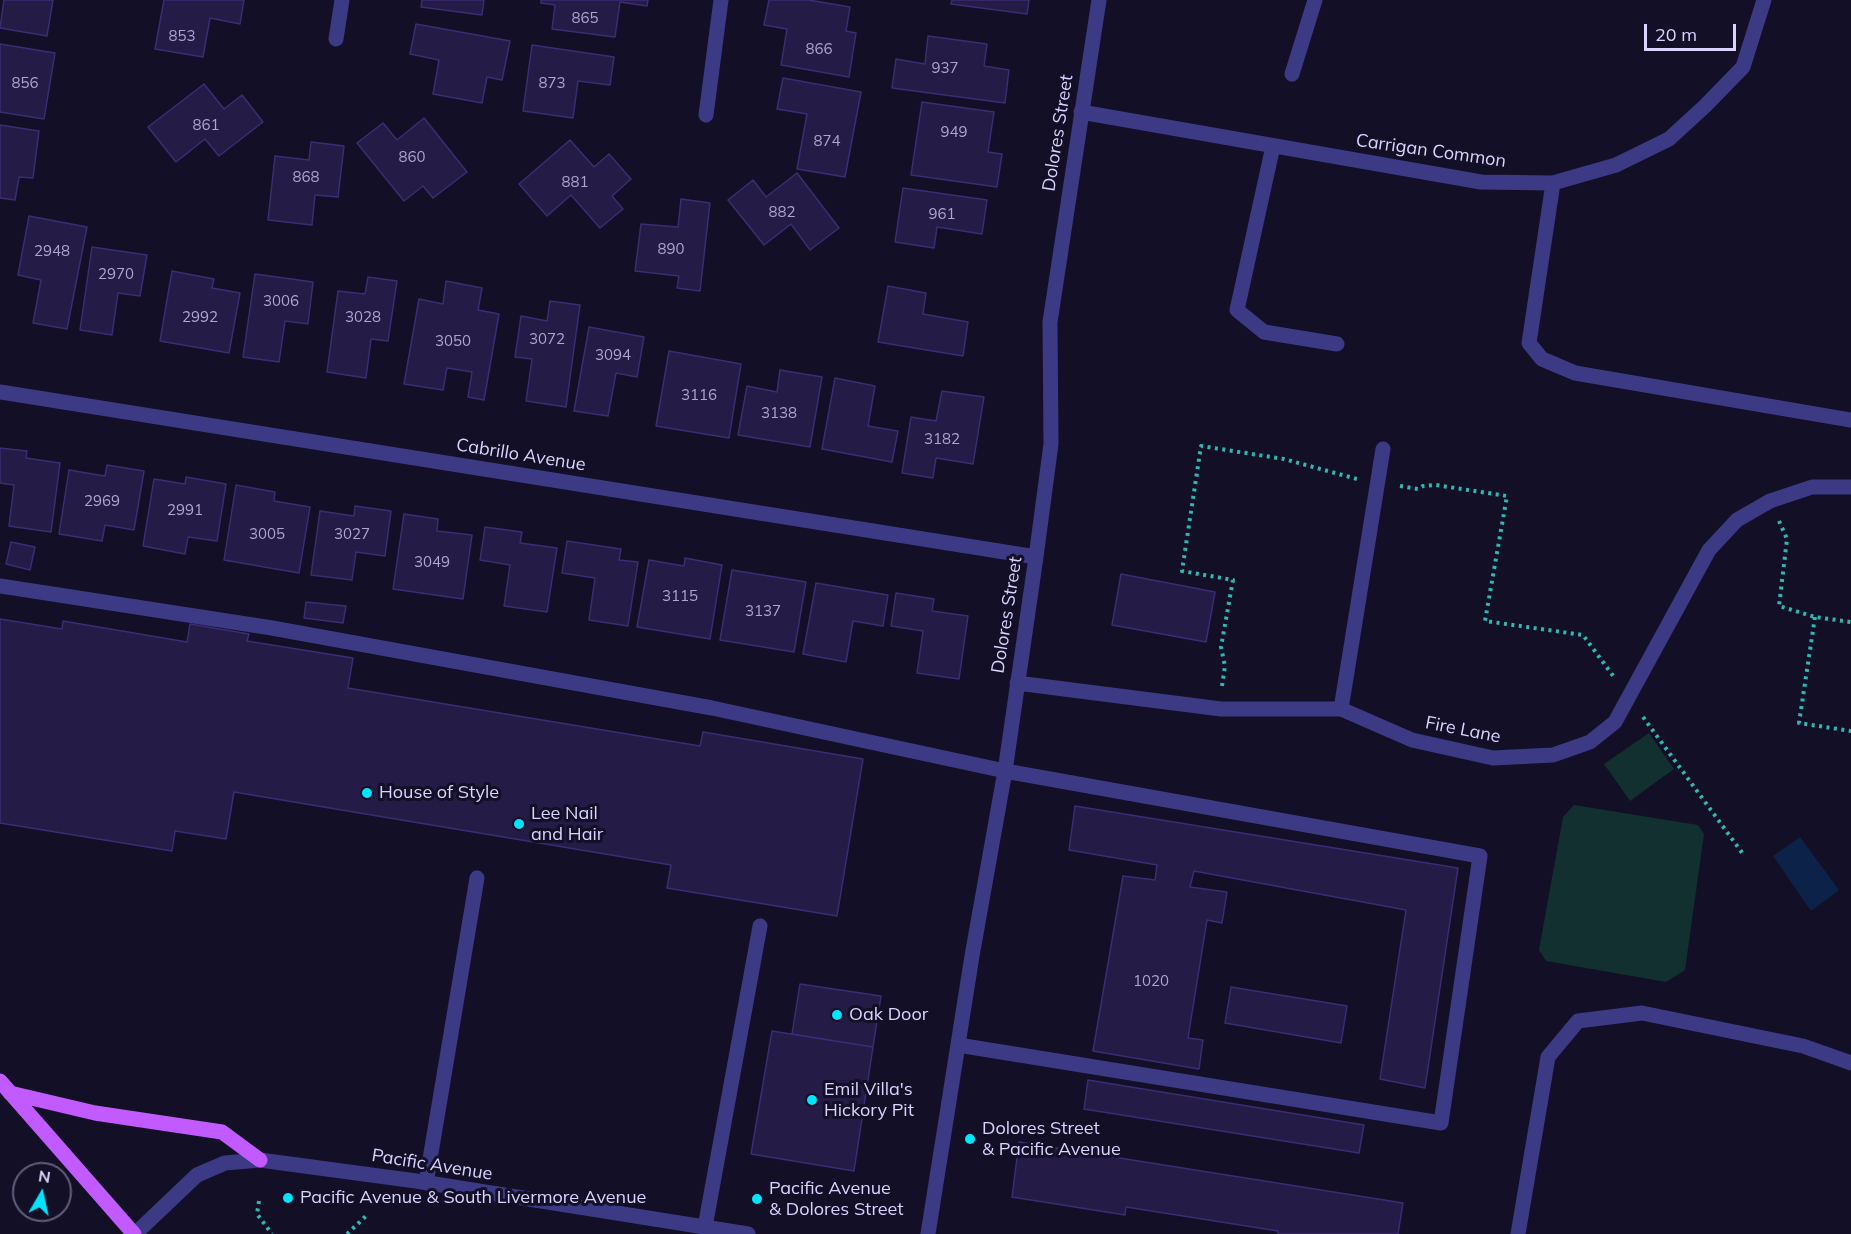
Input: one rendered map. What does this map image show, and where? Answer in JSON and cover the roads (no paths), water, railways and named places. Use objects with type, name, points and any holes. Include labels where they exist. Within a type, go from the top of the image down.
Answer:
[{"type":"main road","points":[[5,1087],[95,1113],[222,1132],[260,1160]]},
{"type":"main road","points":[[5,1087],[135,1234]]},
{"type":"street","points":[[336,39],[342,0]]},
{"type":"street","points":[[706,115],[721,0]]},
{"type":"street","name":"Dolores Street","points":[[928,1234],[1005,771],[1036,557],[1051,444],[1050,322],[1099,0]]},
{"type":"street","points":[[1292,74],[1315,0]]},
{"type":"street","name":"Carrigan Common","points":[[1081,112],[1481,182],[1553,183],[1616,165],[1669,139],[1743,67],[1764,0]]},
{"type":"street","points":[[1273,146],[1237,310],[1264,332],[1337,344]]},
{"type":"street","points":[[1553,183],[1529,344],[1542,359],[1575,373],[1851,420]]},
{"type":"street","name":"Cabrillo Avenue","points":[[0,392],[1036,557]]},
{"type":"street","points":[[1341,709],[1383,449]]},
{"type":"street","name":"Fire Lane","points":[[1017,683],[1221,710],[1341,709],[1412,740],[1493,758],[1553,755],[1590,742],[1615,722],[1709,550],[1737,520],[1770,501],[1812,487],[1851,487]]},
{"type":"street","points":[[0,586],[272,627],[701,706],[1005,771],[1480,856],[1441,1123],[958,1045]]},
{"type":"street","points":[[426,1183],[477,878]]},
{"type":"street","points":[[705,1227],[760,926]]},
{"type":"street","points":[[1518,1234],[1548,1057],[1578,1021],[1642,1013],[1803,1046],[1851,1063]]},
{"type":"street","name":"Pacific Avenue","points":[[135,1234],[197,1175],[225,1163],[260,1160],[426,1183],[748,1234]]},
{"type":"water","points":[[1800,837],[1839,890],[1811,911],[1773,856]]},
{"type":"place","name":"House of Style","points":[[367,793]]},
{"type":"place","name":"Lee Nail and Hair","points":[[519,824]]},
{"type":"place","name":"Oak Door","points":[[837,1015]]},
{"type":"place","name":"Emil Villa's Hickory Pit","points":[[812,1100]]},
{"type":"place","name":"Dolores Street & Pacific Avenue","points":[[970,1139]]},
{"type":"place","name":"Pacific Avenue & South Livermore Avenue","points":[[288,1198]]},
{"type":"place","name":"Pacific Avenue & Dolores Street","points":[[757,1199]]}]
